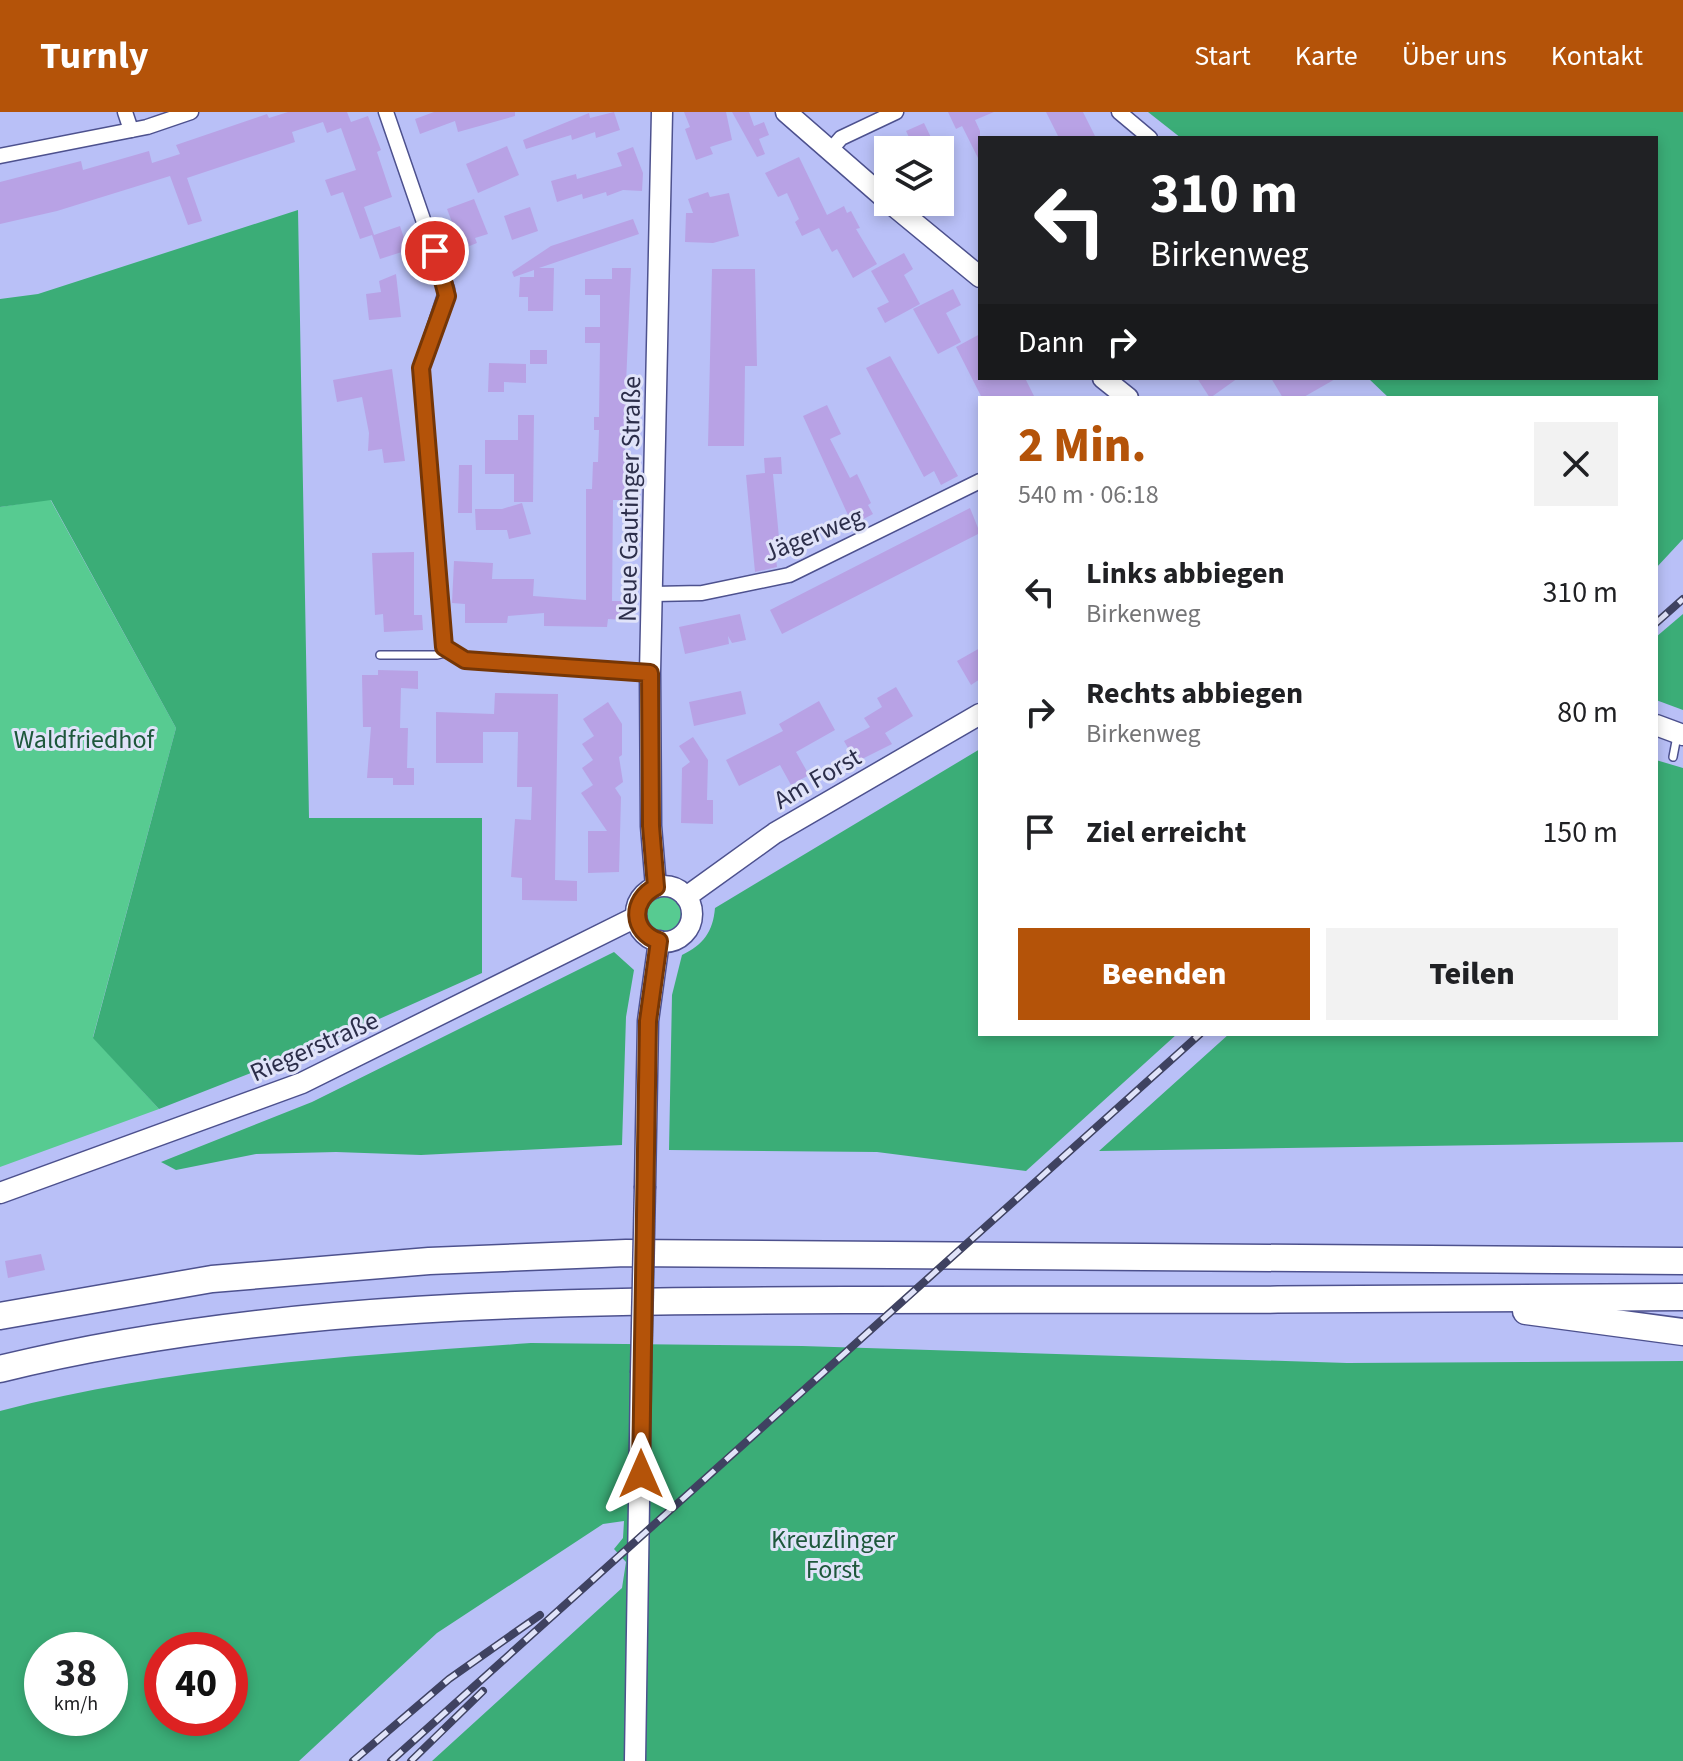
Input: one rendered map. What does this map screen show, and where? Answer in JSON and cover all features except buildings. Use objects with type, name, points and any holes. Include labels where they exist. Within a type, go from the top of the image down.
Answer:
[{"type":"highway","points":[[0,1316],[212,1279],[429,1261],[626,1253],[1683,1261]]},
{"type":"highway","points":[[0,1369],[58,1355],[219,1328],[425,1310],[742,1301],[1683,1297]]},
{"type":"highway","points":[[1447,1300],[1683,1332]]},
{"type":"street","points":[[125,112],[131,130]]},
{"type":"street","points":[[0,156],[131,130],[191,112]]},
{"type":"street","points":[[386,112],[447,289],[421,368],[442,637],[449,652],[465,660],[650,673]]},
{"type":"street","name":"Neue Gautinger Straße","points":[[656,887],[651,826],[650,673],[662,112]]},
{"type":"street","points":[[786,112],[874,190]]},
{"type":"street","points":[[829,152],[841,138],[896,112]]},
{"type":"street","points":[[1119,112],[1148,136]]},
{"type":"street","points":[[905,216],[978,275]]},
{"type":"street","points":[[1105,380],[1120,396]]},
{"type":"street","name":"Jägerweg","points":[[654,594],[702,593],[789,575],[978,482]]},
{"type":"street","name":"Am Forst","points":[[686,897],[775,833],[978,715]]},
{"type":"street","points":[[1658,726],[1680,734]]},
{"type":"street","points":[[656,887],[673,887],[686,897],[691,906],[690,924],[678,938],[659,941],[644,933],[636,917],[641,899],[656,887]]},
{"type":"street","name":"Riegerstraße","points":[[0,1193],[302,1083],[636,917]]},
{"type":"street","points":[[635,1761],[648,1021],[659,941]]},
{"type":"lane","points":[[380,655],[437,655],[449,652]]},
{"type":"lane","points":[[1673,757],[1680,734]]},
{"type":"green space","points":[[1148,112],[1683,112],[1683,539],[1658,566],[1658,396],[1387,396],[1370,380],[1658,380],[1658,136],[1178,136]]},
{"type":"green space","points":[[298,210],[309,818],[482,818],[482,973],[312,1049],[159,1109],[93,1038],[176,728],[51,500],[0,507],[0,299],[38,294]]},
{"type":"green space","name":"Waldfriedhof","points":[[50,499],[176,728],[93,1037],[159,1109],[0,1167],[0,507]]},
{"type":"green space","points":[[1683,614],[1683,710],[1658,701],[1658,635]]},
{"type":"green space","points":[[978,750],[978,1036],[1175,1036],[1026,1171],[877,1152],[669,1150],[672,995],[682,955],[706,937],[715,908]]},
{"type":"green space","points":[[1658,761],[1683,768],[1683,1142],[1099,1151],[1227,1036],[1658,1036]]},
{"type":"green space","points":[[664,896],[677,901],[682,914],[677,927],[664,932],[651,927],[646,914],[651,901]]},
{"type":"green space","points":[[614,952],[634,970],[626,1017],[622,1145],[421,1155],[336,1152],[256,1154],[176,1170],[161,1162],[312,1102]]},
{"type":"green space","name":"Kreuzlinger Forst","points":[[531,1343],[802,1346],[1347,1363],[1683,1361],[1683,1761],[432,1761],[622,1588],[626,1562],[614,1549],[623,1538],[624,1521],[603,1524],[437,1633],[299,1761],[0,1761],[0,1411],[131,1383],[330,1358]]},
{"type":"railway","points":[[1658,621],[1683,599]]},
{"type":"railway","points":[[391,1761],[1198,1036]]},
{"type":"railway","points":[[353,1761],[449,1679],[540,1615]]},
{"type":"railway","points":[[411,1761],[483,1691]]},
{"type":"route","points":[[435,251],[446,282],[447,296],[421,368],[444,647],[465,660],[650,673],[651,826],[656,887],[641,899],[636,917],[644,933],[659,941],[648,1021],[641,1474]]}]
